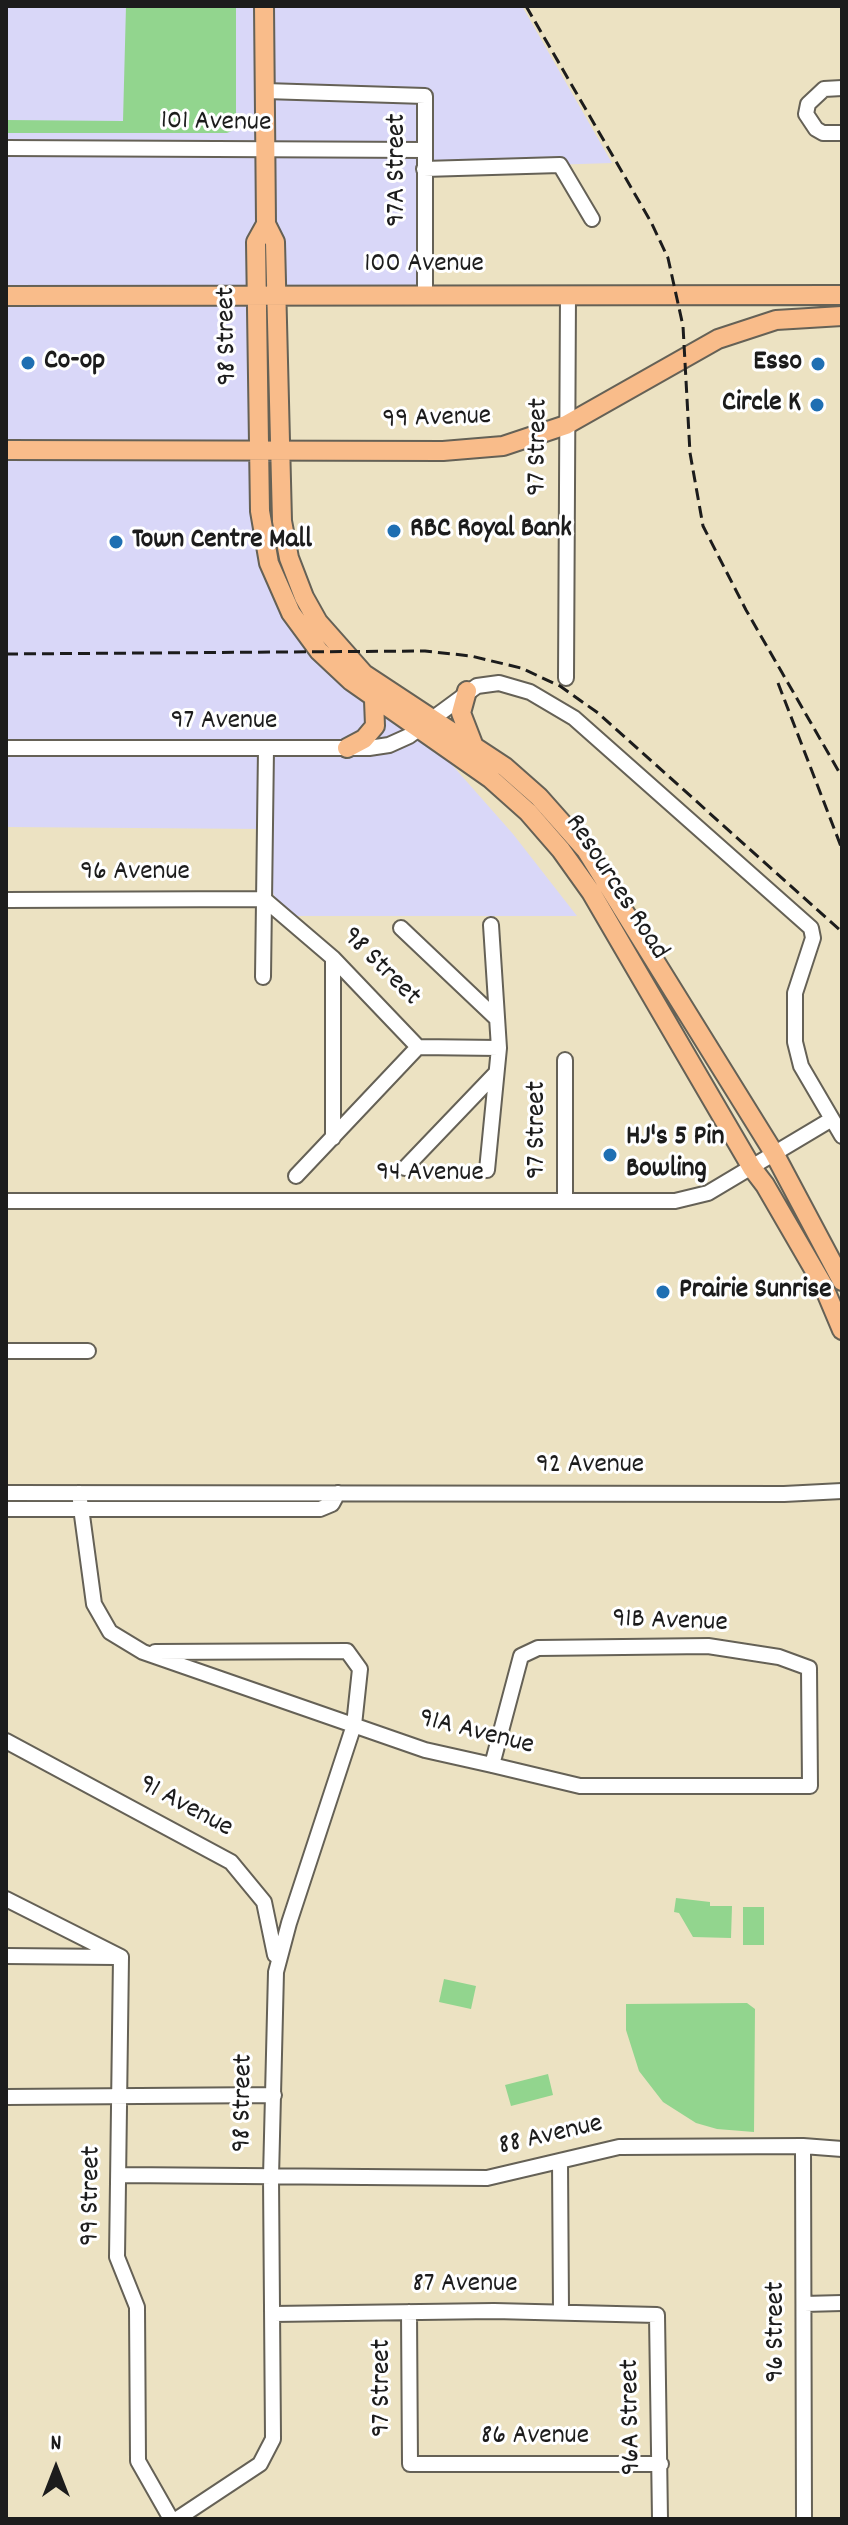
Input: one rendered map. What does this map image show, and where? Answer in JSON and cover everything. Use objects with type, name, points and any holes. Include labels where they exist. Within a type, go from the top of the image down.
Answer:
[{"type":"main road","name":"98 Street","points":[[264,6],[266,224],[275,242],[278,450]]},
{"type":"main road","name":"98 Street","points":[[258,450],[256,242],[266,224]]},
{"type":"main road","name":"100 Avenue","points":[[6,296],[425,293],[842,295]]},
{"type":"main road","name":"99 Avenue","points":[[6,450],[464,451],[524,441],[566,425],[718,339],[776,320],[842,316]]},
{"type":"main road","name":"Resources Road","points":[[258,450],[264,541],[283,597],[319,651],[374,700],[473,744],[529,787],[586,850],[774,1153],[842,1281]]},
{"type":"main road","name":"Resources Road","points":[[278,450],[282,521],[289,558],[318,622],[364,674],[510,795],[561,850],[591,892],[752,1168],[765,1185],[823,1285],[842,1330]]},
{"type":"main road","points":[[467,691],[461,713],[473,744]]},
{"type":"main road","points":[[347,748],[364,739],[375,726],[374,700]]},
{"type":"street","points":[[842,88],[824,89],[808,104],[806,114],[816,129],[842,133]]},
{"type":"street","name":"97A Street","points":[[265,91],[425,96],[425,293]]},
{"type":"street","name":"101 Avenue","points":[[6,148],[425,150]]},
{"type":"street","points":[[424,169],[560,165],[592,219]]},
{"type":"street","name":"97 Street","points":[[566,678],[568,295]]},
{"type":"street","points":[[467,691],[483,684],[508,685],[561,708],[811,928],[813,938],[795,993],[795,1042],[801,1066],[842,1136]]},
{"type":"street","name":"97 Avenue","points":[[6,748],[266,749],[389,745],[426,724],[467,691]]},
{"type":"street","points":[[263,977],[266,749]]},
{"type":"street","name":"96 Avenue","points":[[6,900],[264,899]]},
{"type":"street","name":"98 Street","points":[[264,899],[333,958],[418,1047]]},
{"type":"street","points":[[487,1170],[499,1048],[491,925]]},
{"type":"street","points":[[401,928],[497,1019]]},
{"type":"street","points":[[333,958],[333,1138]]},
{"type":"street","points":[[296,1176],[418,1047],[499,1048]]},
{"type":"street","name":"97 Street","points":[[565,1060],[565,1201]]},
{"type":"street","points":[[405,1168],[495,1074]]},
{"type":"street","name":"94 Avenue","points":[[6,1201],[691,1199],[708,1193],[832,1119]]},
{"type":"street","points":[[6,1351],[88,1351]]},
{"type":"street","name":"92 Avenue","points":[[6,1493],[842,1491]]},
{"type":"street","name":"91A Avenue","points":[[79,1493],[94,1604],[110,1632],[143,1652],[425,1750],[580,1786],[810,1786]]},
{"type":"street","name":"92 Avenue","points":[[6,1509],[320,1509],[332,1504],[338,1493]]},
{"type":"street","name":"91B Avenue","points":[[492,1765],[521,1656],[538,1648],[708,1646],[779,1657],[809,1668],[810,1786]]},
{"type":"street","name":"98 Street","points":[[143,1652],[347,1651],[360,1669],[354,1725],[276,1972],[271,2177],[273,2439],[267,2457],[177,2519]]},
{"type":"street","name":"91 Avenue","points":[[6,1741],[231,1862],[264,1902],[274,1939],[276,1972]]},
{"type":"street","points":[[6,1899],[121,1957]]},
{"type":"street","points":[[6,1956],[121,1957]]},
{"type":"street","name":"99 Street","points":[[121,1957],[117,2257],[136,2301],[138,2316],[138,2461],[171,2519]]},
{"type":"street","points":[[6,2097],[274,2095]]},
{"type":"street","name":"88 Avenue","points":[[120,2175],[487,2178],[619,2147],[803,2146],[842,2149]]},
{"type":"street","name":"96 Street","points":[[803,2146],[804,2519]]},
{"type":"street","points":[[560,2161],[561,2311]]},
{"type":"street","points":[[804,2304],[842,2303]]},
{"type":"street","name":"87 Avenue","points":[[273,2314],[561,2311],[657,2315]]},
{"type":"street","name":"97 Street","points":[[409,2312],[410,2464]]},
{"type":"street","name":"96A Street","points":[[657,2315],[660,2519]]},
{"type":"street","name":"86 Avenue","points":[[410,2464],[661,2464]]},
{"type":"shaded area","points":[[6,6],[522,6],[612,163],[425,169],[425,293],[276,295],[278,450],[304,597],[513,834],[577,916],[283,916],[273,893],[264,829],[6,827]]},
{"type":"green space","points":[[126,6],[236,6],[236,129],[227,133],[6,133],[6,120],[123,121]]},
{"type":"green space","points":[[676,1898],[710,1902],[710,1906],[732,1906],[731,1938],[693,1937],[679,1913],[674,1912]]},
{"type":"green space","points":[[743,1907],[764,1907],[764,1945],[743,1945]]},
{"type":"green space","points":[[444,1979],[476,1986],[471,2009],[439,2002]]},
{"type":"green space","points":[[747,2003],[755,2009],[754,2132],[717,2129],[696,2123],[663,2102],[639,2071],[626,2030],[626,2004]]},
{"type":"green space","points":[[548,2074],[553,2095],[511,2106],[505,2085]]},
{"type":"railway","points":[[526,6],[651,222],[668,258],[683,326],[690,453],[703,526],[746,610],[842,777]]},
{"type":"railway","points":[[6,654],[425,651],[471,656],[521,668],[560,686],[598,713],[842,932]]},
{"type":"railway","points":[[778,683],[842,849]]},
{"type":"place","name":"Co-op","points":[[28,363]]},
{"type":"place","name":"Esso","points":[[818,364]]},
{"type":"place","name":"Circle K","points":[[817,405]]},
{"type":"place","name":"RBC Royal Bank","points":[[394,531]]},
{"type":"place","name":"Town Centre Mall","points":[[116,542]]},
{"type":"place","name":"HJ's 5 Pin Bowling","points":[[610,1155]]},
{"type":"place","name":"Prairie Sunrise","points":[[663,1292]]}]
